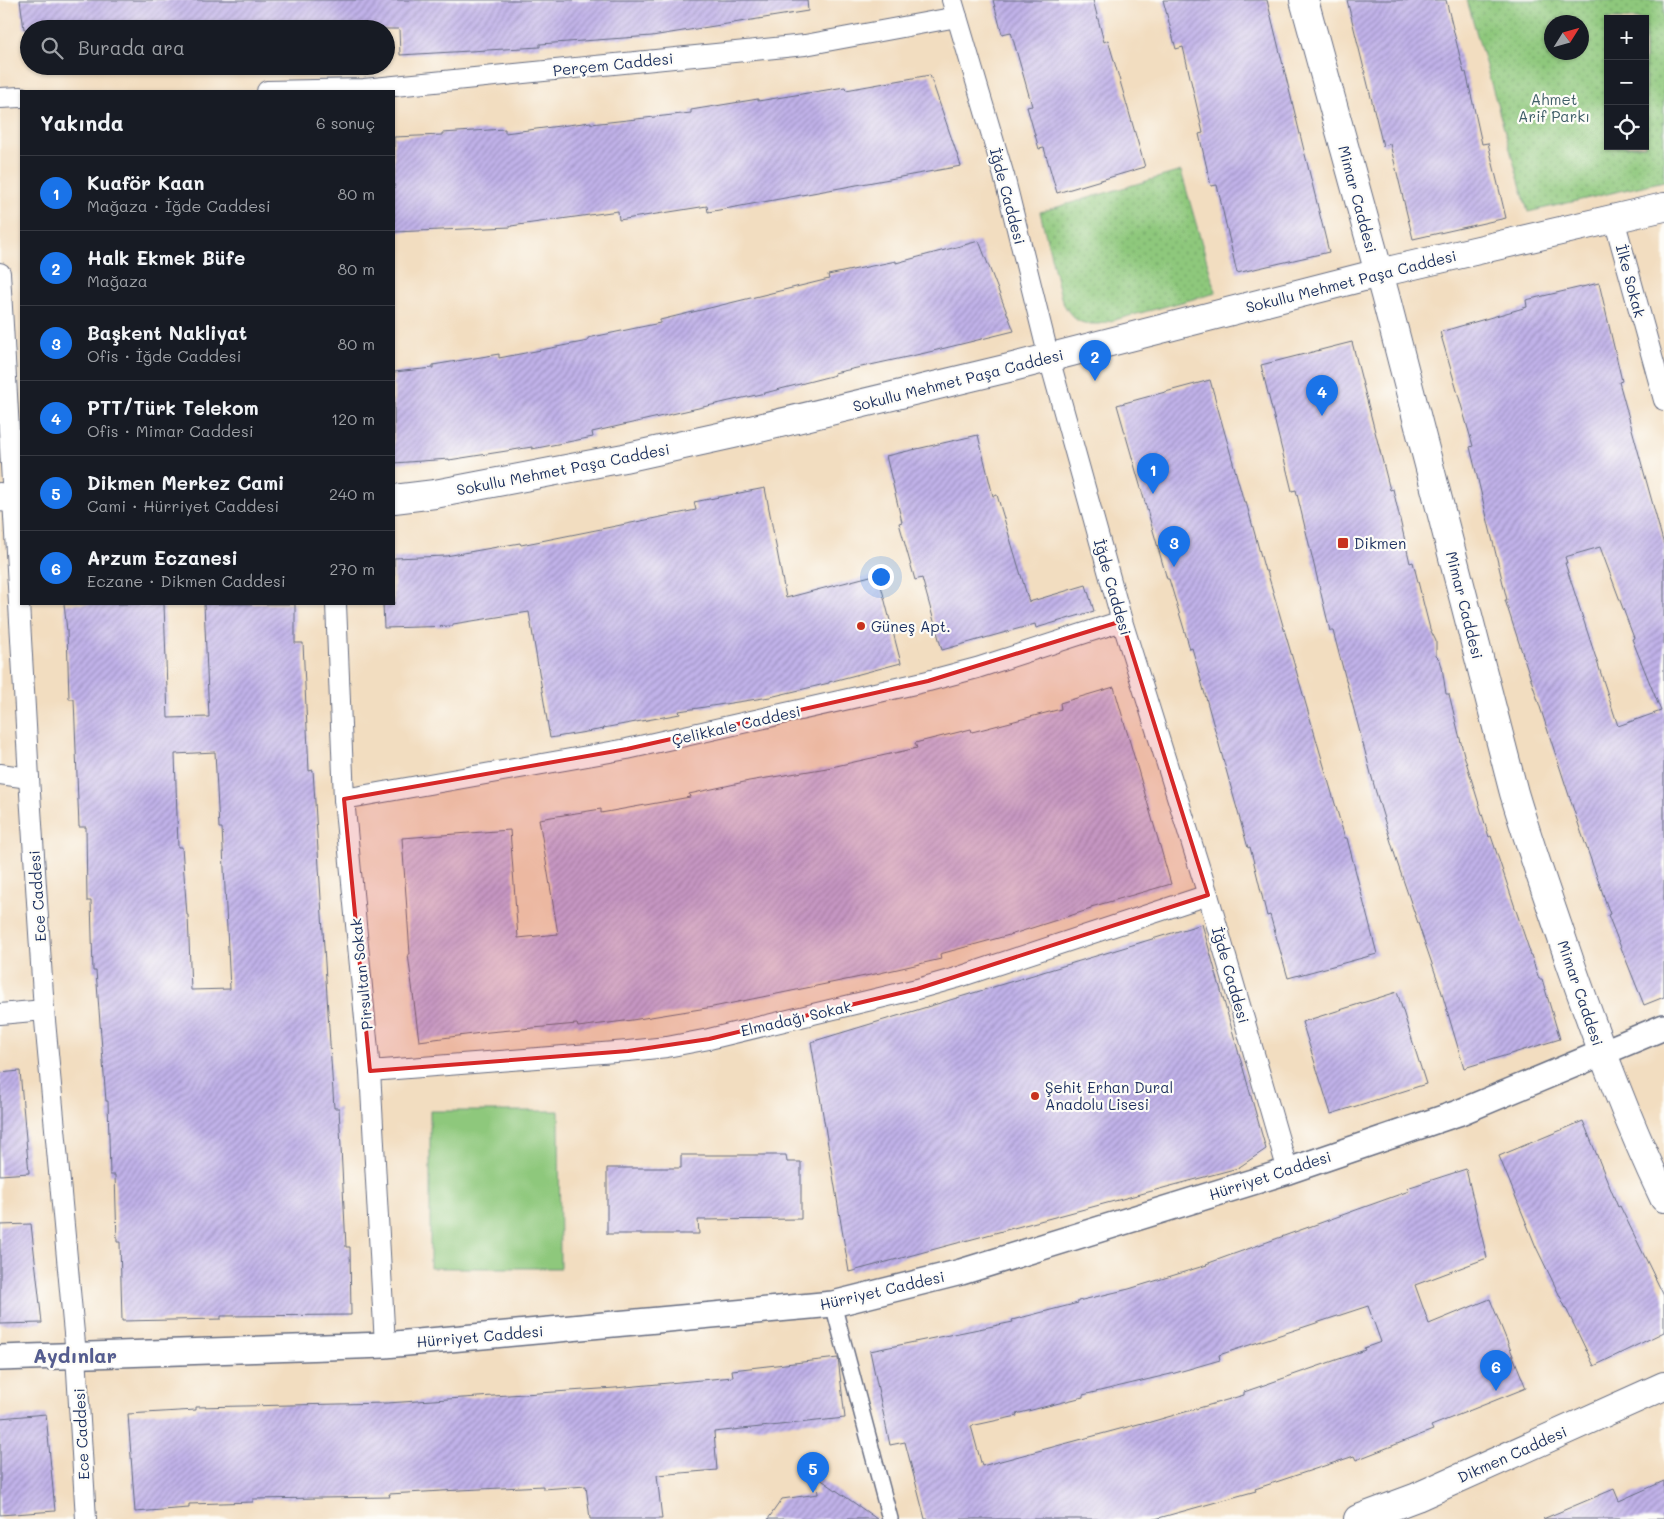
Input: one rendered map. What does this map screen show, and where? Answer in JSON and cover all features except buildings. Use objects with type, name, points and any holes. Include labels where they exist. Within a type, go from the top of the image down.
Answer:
[{"type":"main road","name":"Mimar Caddesi","points":[[1304,0],[1379,273],[1514,794],[1539,874],[1602,1052],[1630,1124],[1664,1198]]},
{"type":"main road","name":"Sokullu Mehmet Paşa Caddesi","points":[[395,499],[435,494],[670,448],[1049,358],[1379,273],[1664,207]]},
{"type":"main road","name":"Dikmen Caddesi","points":[[1358,1519],[1417,1497],[1664,1386]]},
{"type":"street","name":"Perçem Caddesi","points":[[316,90],[364,89],[805,45],[954,8]]},
{"type":"street","name":"İğde Caddesi","points":[[954,8],[1004,176],[1049,358],[1122,621],[1208,895],[1288,1171]]},
{"type":"street","points":[[0,98],[20,97]]},
{"type":"street","name":"İlke Sokak","points":[[1614,220],[1664,400]]},
{"type":"street","name":"Ece Caddesi","points":[[0,273],[44,1010],[76,1355],[86,1519]]},
{"type":"street","name":"Pirsultan Sokak","points":[[336,605],[344,799],[370,1071],[385,1345]]},
{"type":"street","name":"Çelikkale Caddesi","points":[[344,799],[628,749],[918,684],[977,668],[1122,621]]},
{"type":"street","points":[[0,774],[29,778]]},
{"type":"street","name":"Elmadağı Sokak","points":[[370,1071],[628,1051],[668,1047],[710,1039],[933,985],[1208,895]]},
{"type":"street","points":[[0,1014],[44,1010]]},
{"type":"street","name":"Hürriyet Caddesi","points":[[0,1358],[385,1345],[833,1304],[960,1272],[1288,1171],[1458,1113],[1664,1028]]},
{"type":"street","points":[[833,1304],[890,1519]]},
{"type":"highlighted area","points":[[1122,621],[1208,895],[917,989],[709,1039],[628,1051],[370,1071],[344,799],[627,749],[928,681]]},
{"type":"green space","name":"Ahmet Arif Parkı","points":[[1467,0],[1664,0],[1664,181],[1528,212]]},
{"type":"green space","points":[[1181,171],[1216,293],[1099,324],[1076,320],[1062,301],[1040,212]]},
{"type":"green space","points":[[430,1111],[559,1111],[560,1268],[430,1268]]},
{"type":"place","name":"Halk Ekmek Büfe","points":[[1095,381]]},
{"type":"place","name":"PTT/Türk Telekom","points":[[1322,416]]},
{"type":"place","name":"Kuaför Kaan","points":[[1153,494]]},
{"type":"place","name":"Dikmen","points":[[1343,543]]},
{"type":"place","name":"Başkent Nakliyat","points":[[1174,567]]},
{"type":"place","name":"Güneş Apt.","points":[[861,626]]},
{"type":"place","name":"Şehit Erhan Dural Anadolu Lisesi","points":[[1035,1096]]},
{"type":"place","name":"Arzum Eczanesi","points":[[1496,1391]]},
{"type":"place","name":"Dikmen Merkez Cami","points":[[813,1493]]},
{"type":"district","name":"Aydınlar","points":[[75,1355]]}]
